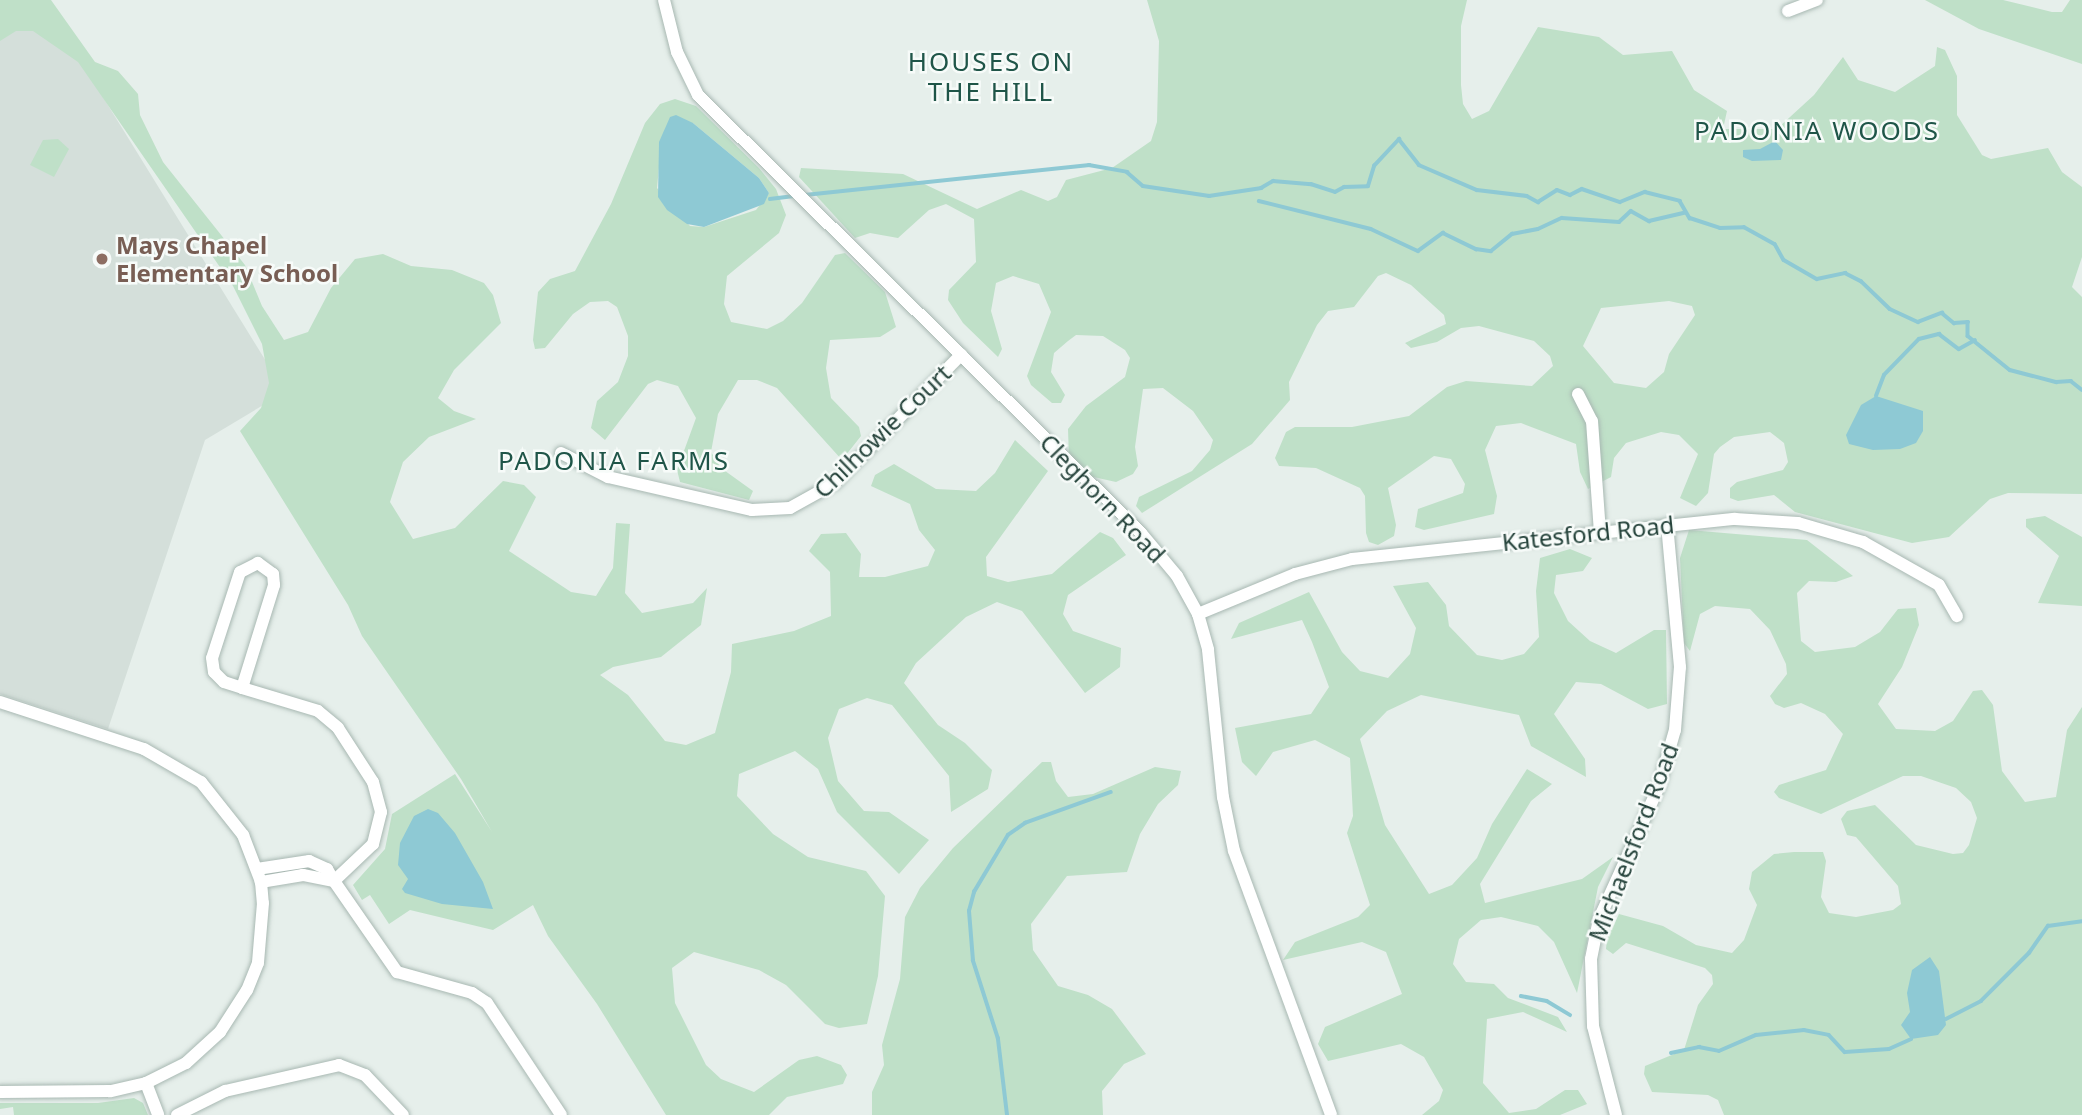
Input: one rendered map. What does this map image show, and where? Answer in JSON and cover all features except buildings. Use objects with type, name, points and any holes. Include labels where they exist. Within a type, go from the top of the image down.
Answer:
[{"type":"street","name":"Cleghorn Road","points":[[664,0],[677,52],[698,95],[1159,552],[1198,614],[1212,678],[1223,797],[1234,851],[1331,1115]]},
{"type":"street","points":[[1788,11],[1816,0]]},
{"type":"street","name":"Chilhowie Court","points":[[561,453],[608,477],[752,510],[790,508],[835,483],[961,355]]},
{"type":"street","points":[[1578,394],[1592,421],[1600,533]]},
{"type":"street","name":"Katesford Road","points":[[1198,614],[1324,564],[1667,525],[1768,519],[1829,530],[1894,555],[1944,591],[1957,616]]},
{"type":"street","name":"Michaelsford Road","points":[[1616,1115],[1593,1026],[1591,959],[1602,911],[1659,786],[1675,730],[1680,667],[1667,525]]},
{"type":"street","points":[[242,688],[274,585],[273,574],[258,563],[240,572],[211,665],[218,677],[242,688],[329,718],[373,782],[381,811],[378,832],[366,853],[334,881]]},
{"type":"street","points":[[0,702],[144,749],[181,767],[231,815],[261,882],[258,963],[234,1014],[186,1063],[146,1083],[91,1093],[0,1093]]},
{"type":"street","points":[[257,869],[309,861],[327,869],[397,972],[472,993],[487,1003],[561,1115]]},
{"type":"street","points":[[261,882],[303,874],[334,881]]},
{"type":"street","points":[[177,1115],[232,1089],[340,1065],[365,1075],[403,1115]]},
{"type":"street","points":[[146,1083],[158,1115]]},
{"type":"shaded area","name":"Mays Chapel Elementary School","points":[[0,0],[43,0],[285,392],[205,440],[108,729],[0,694]]},
{"type":"green space","points":[[0,0],[51,0],[95,62],[118,71],[138,94],[140,115],[163,162],[245,265],[262,306],[284,340],[308,332],[331,288],[355,259],[383,254],[411,266],[452,270],[484,283],[493,295],[501,323],[454,370],[438,398],[454,411],[476,419],[429,437],[403,462],[390,502],[413,539],[455,528],[503,481],[524,485],[536,497],[509,551],[571,592],[596,596],[613,568],[616,523],[630,524],[625,593],[642,613],[693,603],[707,588],[701,625],[661,657],[613,667],[600,675],[628,695],[665,741],[686,745],[715,733],[731,672],[732,644],[794,631],[831,616],[830,572],[809,551],[821,534],[846,533],[861,554],[859,577],[885,577],[928,566],[935,550],[919,530],[910,504],[871,486],[875,475],[894,464],[936,489],[976,491],[995,473],[1015,440],[1048,471],[986,557],[987,576],[1008,582],[1052,574],[1100,532],[1113,538],[1126,555],[1068,595],[1063,614],[1073,631],[1121,648],[1120,667],[1085,693],[1022,611],[997,602],[966,617],[916,663],[904,683],[938,725],[965,743],[992,770],[988,789],[951,812],[949,776],[892,705],[867,698],[839,709],[828,738],[838,781],[864,811],[889,812],[929,840],[899,874],[837,812],[818,769],[795,751],[739,774],[737,796],[773,834],[808,857],[866,871],[885,896],[878,976],[867,1024],[839,1028],[825,1024],[786,985],[759,970],[694,952],[672,968],[675,1003],[706,1065],[721,1079],[754,1092],[799,1060],[817,1056],[841,1065],[847,1075],[843,1084],[787,1097],[769,1115],[666,1115],[597,1004],[548,936],[533,905],[493,930],[410,910],[389,924],[370,895],[362,900],[353,885],[385,849],[392,814],[455,774],[492,832],[461,779],[362,636],[348,605],[240,431],[261,408],[269,383],[262,344],[233,286],[78,62],[33,31],[16,31],[0,41]]},
{"type":"green space","points":[[1147,0],[1467,0],[1461,26],[1461,85],[1463,104],[1472,119],[1489,111],[1538,27],[1599,37],[1623,55],[1672,51],[1694,90],[1727,111],[1723,129],[1777,129],[1814,95],[1843,57],[1858,80],[1895,92],[1935,66],[1937,47],[1945,50],[1957,76],[1957,115],[1982,155],[1991,159],[2048,148],[2062,172],[2082,187],[2082,257],[2072,287],[2082,297],[2082,494],[2008,493],[1990,499],[1949,537],[1912,543],[1795,512],[1774,495],[1738,501],[1730,498],[1730,488],[1737,482],[1783,470],[1788,462],[1784,443],[1770,432],[1734,437],[1720,447],[1714,454],[1708,493],[1696,506],[1680,498],[1698,454],[1679,435],[1661,432],[1626,443],[1614,458],[1611,477],[1588,489],[1580,472],[1576,444],[1521,423],[1496,426],[1485,450],[1497,496],[1494,514],[1424,530],[1415,527],[1418,509],[1463,493],[1465,484],[1451,459],[1434,456],[1388,488],[1396,525],[1394,536],[1378,545],[1369,542],[1366,533],[1365,496],[1360,488],[1316,468],[1279,466],[1275,458],[1286,432],[1295,427],[1352,427],[1409,416],[1447,387],[1466,381],[1532,386],[1553,366],[1550,356],[1534,341],[1479,326],[1461,328],[1437,342],[1411,348],[1405,343],[1446,324],[1444,315],[1411,285],[1386,273],[1378,276],[1354,307],[1328,311],[1317,325],[1289,382],[1290,400],[1252,444],[1142,513],[1136,506],[1139,497],[1192,471],[1210,450],[1213,440],[1193,411],[1163,388],[1143,389],[1135,447],[1138,466],[1133,474],[1116,482],[1080,474],[1069,460],[1068,429],[1086,406],[1125,377],[1130,358],[1125,350],[1103,336],[1076,335],[1054,353],[1051,372],[1065,395],[1061,403],[1052,403],[1031,385],[1027,376],[1051,312],[1039,284],[1013,276],[996,283],[991,311],[1002,349],[998,357],[963,323],[948,300],[949,290],[976,262],[974,219],[946,204],[929,210],[898,238],[870,233],[855,238],[799,177],[801,168],[903,174],[977,209],[1021,190],[1048,201],[1057,197],[1066,180],[1112,168],[1151,141],[1157,122],[1159,41]],"holes":[[[1669,301],[1692,306],[1695,315],[1669,354],[1664,372],[1646,388],[1614,383],[1583,346],[1601,308]]]},
{"type":"green space","points":[[1925,0],[2003,0],[2062,12],[2070,0],[2082,0],[2082,64],[1979,29]]},
{"type":"green space","points":[[675,99],[696,106],[759,168],[776,189],[786,215],[779,233],[727,276],[724,304],[731,322],[767,329],[783,321],[802,303],[835,255],[845,253],[885,292],[896,327],[880,337],[830,340],[826,368],[831,398],[859,427],[861,436],[842,460],[777,388],[757,380],[738,380],[718,414],[711,452],[721,468],[753,491],[749,500],[680,482],[677,470],[696,418],[678,386],[657,380],[648,384],[605,440],[591,428],[597,401],[618,382],[628,356],[628,336],[617,307],[608,301],[590,302],[573,314],[545,348],[535,349],[533,340],[538,292],[550,279],[575,271],[611,204],[645,123],[660,104]],"holes":[[[693,123],[759,178],[769,193],[756,210],[704,227],[690,226],[657,188],[660,157]]]},
{"type":"green space","points":[[58,139],[69,149],[54,177],[30,165],[43,140]]},
{"type":"green space","points":[[2045,516],[2082,537],[2082,606],[2038,603],[2059,556],[2026,527],[2026,519]]},
{"type":"green space","points":[[1689,530],[1807,540],[1853,576],[1836,582],[1809,581],[1797,593],[1801,641],[1815,652],[1855,647],[1880,632],[1898,609],[1916,608],[1919,625],[1902,667],[1878,704],[1896,729],[1935,731],[1953,721],[1973,691],[1982,690],[1993,705],[2002,771],[2025,802],[2056,797],[2067,730],[2082,707],[2082,1115],[1724,1115],[1718,1100],[1708,1095],[1652,1092],[1644,1074],[1645,1066],[1684,1050],[1698,1005],[1713,984],[1712,975],[1705,968],[1626,943],[1613,954],[1606,949],[1607,939],[1619,914],[1663,926],[1696,945],[1732,953],[1744,940],[1757,905],[1749,889],[1752,872],[1774,854],[1794,852],[1823,852],[1826,861],[1821,897],[1829,913],[1856,917],[1893,910],[1901,904],[1898,886],[1856,837],[1847,835],[1841,819],[1847,811],[1875,805],[1916,845],[1953,854],[1963,853],[1969,845],[1977,818],[1971,802],[1956,788],[1921,776],[1903,776],[1821,814],[1779,798],[1774,792],[1779,785],[1826,770],[1843,734],[1825,714],[1801,703],[1784,708],[1775,704],[1770,696],[1787,674],[1786,664],[1770,630],[1750,609],[1715,606],[1700,614],[1690,651],[1684,643],[1680,558]]},
{"type":"green space","points":[[1570,549],[1592,558],[1583,571],[1556,575],[1554,593],[1568,621],[1590,641],[1616,653],[1654,630],[1666,630],[1667,704],[1648,709],[1601,684],[1576,682],[1554,714],[1585,759],[1586,777],[1531,746],[1519,715],[1421,695],[1387,711],[1360,739],[1385,825],[1429,894],[1452,885],[1477,858],[1492,824],[1527,769],[1552,784],[1531,801],[1480,884],[1485,903],[1582,879],[1613,857],[1598,887],[1577,993],[1554,942],[1538,926],[1501,917],[1481,920],[1459,939],[1453,964],[1466,982],[1494,984],[1508,998],[1558,1017],[1567,1032],[1523,1012],[1487,1019],[1483,1083],[1509,1113],[1536,1109],[1565,1090],[1578,1090],[1587,1104],[1560,1115],[1422,1115],[1439,1101],[1443,1090],[1424,1057],[1401,1044],[1328,1061],[1318,1044],[1325,1027],[1402,994],[1386,952],[1362,942],[1283,960],[1295,942],[1358,917],[1370,905],[1347,833],[1353,816],[1350,758],[1315,740],[1273,752],[1256,776],[1242,762],[1235,728],[1311,714],[1329,687],[1312,642],[1302,620],[1231,639],[1239,623],[1309,592],[1342,652],[1360,671],[1388,678],[1410,654],[1416,628],[1393,586],[1428,582],[1446,605],[1449,626],[1477,655],[1502,660],[1524,654],[1539,637],[1536,591],[1540,558]]},
{"type":"green space","points":[[1042,762],[1051,762],[1056,781],[1068,797],[1093,794],[1155,767],[1181,771],[1178,785],[1158,804],[1140,834],[1127,872],[1067,876],[1031,924],[1033,950],[1058,986],[1088,995],[1112,1009],[1146,1054],[1124,1064],[1102,1091],[1103,1115],[872,1115],[872,1092],[884,1065],[882,1045],[900,979],[905,917],[920,888],[953,848]]},
{"type":"green space","points":[[134,1098],[143,1103],[148,1115],[14,1115],[13,1107],[0,1109],[0,1103],[98,1103]]},
{"type":"water","points":[[676,115],[693,123],[759,178],[769,193],[764,204],[704,227],[687,224],[667,210],[658,197],[659,142],[670,117]]},
{"type":"water","points":[[1775,141],[1783,150],[1781,160],[1752,161],[1743,157],[1743,150],[1760,149]]},
{"type":"water","points":[[1876,396],[1923,411],[1923,431],[1916,443],[1900,449],[1873,450],[1849,444],[1846,435],[1861,405]]},
{"type":"water","points":[[428,809],[438,813],[455,833],[483,882],[493,909],[442,904],[405,893],[402,889],[408,879],[398,865],[400,843],[414,816]]},
{"type":"water","points":[[1930,957],[1939,971],[1946,1025],[1938,1035],[1911,1039],[1901,1025],[1910,1012],[1907,993],[1912,970]]},
{"type":"waterway","points":[[805,195],[1089,165],[1127,172],[1143,186],[1209,196],[1261,188],[1273,181],[1311,184],[1335,192],[1344,187],[1368,186],[1374,166],[1399,139],[1419,165],[1477,190],[1527,196],[1538,202],[1557,190],[1570,195],[1582,189],[1620,202],[1645,192],[1680,201],[1690,218],[1720,228],[1744,227],[1775,244],[1784,260],[1817,279],[1845,273],[1861,281],[1890,309],[1918,322],[1942,313],[1954,323],[1968,322],[1968,336],[2010,370],[2056,382],[2071,381],[2082,390]]},
{"type":"waterway","points":[[770,199],[794,196]]},
{"type":"waterway","points":[[1259,201],[1371,229],[1418,251],[1443,233],[1476,249],[1491,251],[1512,234],[1538,229],[1562,218],[1619,222],[1631,211],[1649,221],[1685,213]]},
{"type":"waterway","points":[[1876,396],[1884,375],[1919,339],[1939,334],[1959,349],[1975,340]]},
{"type":"waterway","points":[[1007,1115],[998,1039],[973,961],[969,911],[974,892],[1008,835],[1025,823],[1111,792]]},
{"type":"waterway","points":[[1946,1019],[1981,1001],[2029,953],[2048,926],[2082,921]]},
{"type":"waterway","points":[[1521,996],[1547,1001],[1570,1015]]},
{"type":"waterway","points":[[1671,1053],[1699,1047],[1719,1051],[1756,1035],[1804,1030],[1829,1035],[1845,1052],[1889,1049],[1911,1039]]},
{"type":"place","name":"Mays Chapel Elementary School","points":[[102,259]]},
{"type":"district","name":"HOUSES ON THE HILL","points":[[991,77]]},
{"type":"district","name":"PADONIA WOODS","points":[[1817,131]]},
{"type":"district","name":"PADONIA FARMS","points":[[614,461]]}]
